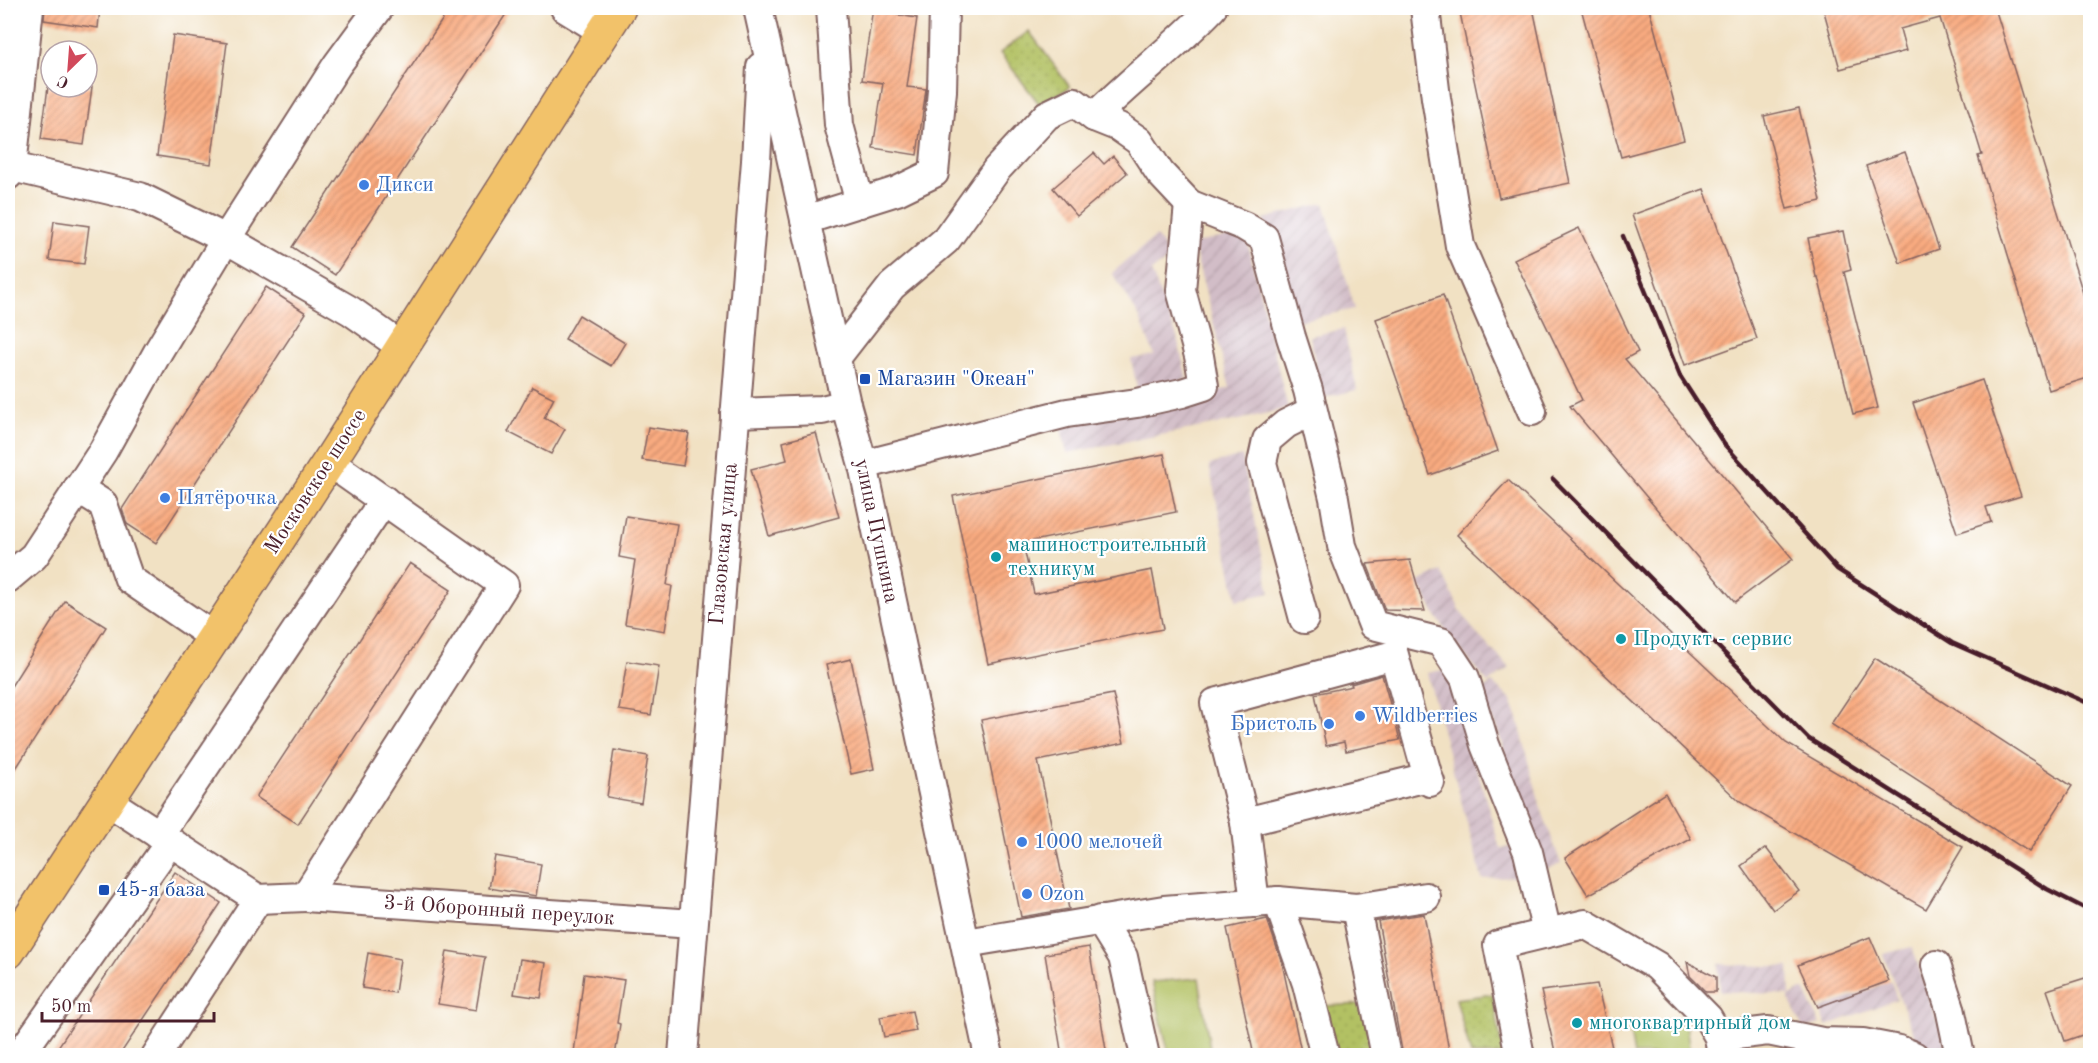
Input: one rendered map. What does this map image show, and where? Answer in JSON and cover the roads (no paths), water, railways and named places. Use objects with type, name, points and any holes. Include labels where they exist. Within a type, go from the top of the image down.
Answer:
[{"type":"main road","name":"Московское шоссе","points":[[8,952],[329,462],[611,20]]},
{"type":"street","points":[[29,8],[9,169],[141,197],[226,239],[351,311],[402,347]]},
{"type":"street","points":[[8,578],[34,556],[104,451],[159,350],[226,239],[337,64],[379,8]]},
{"type":"street","points":[[566,8],[611,20]]},
{"type":"street","points":[[831,8],[838,125],[860,203]]},
{"type":"street","points":[[805,219],[897,191],[934,173],[942,91],[944,8]]},
{"type":"street","points":[[1094,117],[1124,86],[1171,48],[1212,8]]},
{"type":"street","points":[[1425,8],[1436,98],[1460,246],[1532,411]]},
{"type":"street","name":"улица Пушкина","points":[[760,20],[846,404],[862,465],[989,1056]]},
{"type":"street","name":"Глазовская улица","points":[[683,1056],[756,161],[760,20]]},
{"type":"street","points":[[836,358],[892,286],[946,240],[997,170],[1047,115],[1074,102],[1094,117],[1119,128],[1139,141],[1160,174],[1189,204],[1244,226],[1264,238],[1312,411],[1334,498],[1342,546],[1373,625],[1441,642],[1465,678],[1485,745],[1528,852],[1547,933]]},
{"type":"street","points":[[862,465],[1066,413],[1137,403],[1204,386],[1199,356],[1181,290],[1189,204]]},
{"type":"street","points":[[735,413],[822,410],[846,404]]},
{"type":"street","points":[[1304,619],[1262,463],[1267,440],[1286,424],[1312,411]]},
{"type":"street","points":[[305,897],[504,585],[329,462]]},
{"type":"street","points":[[78,488],[103,504],[129,579],[214,637]]},
{"type":"street","points":[[19,1056],[164,839],[384,500]]},
{"type":"street","points":[[1245,822],[1429,780],[1394,655],[1215,703],[1245,822],[1266,902],[1307,984],[1325,1056]]},
{"type":"street","points":[[106,800],[258,899],[156,1056]]},
{"type":"street","name":"3-й Оборонный переулок","points":[[258,899],[305,897],[693,924]]},
{"type":"street","points":[[966,943],[1106,916],[1164,910],[1266,902],[1356,908],[1426,897]]},
{"type":"street","points":[[1356,908],[1386,1056]]},
{"type":"street","points":[[1106,916],[1123,957],[1145,1056]]},
{"type":"street","points":[[1520,1056],[1498,945],[1585,924],[1655,953],[1657,966],[1708,1018],[1720,1046],[1768,1031],[1822,1042],[1863,1043],[1899,1050],[1914,1056]]},
{"type":"street","points":[[1936,965],[1950,1008],[1960,1056]]},
{"type":"railway","points":[[1623,236],[1680,376],[1724,444],[1837,569],[1952,643],[2090,704]]},
{"type":"railway","points":[[1553,479],[1809,739],[2047,889],[2090,911]]},
{"type":"place","name":"Дикси","points":[[364,185]]},
{"type":"place","name":"Магазин \"Океан\"","points":[[865,379]]},
{"type":"place","name":"Пятёрочка","points":[[165,498]]},
{"type":"place","name":"машиностроительный техникум","points":[[996,557]]},
{"type":"place","name":"Продукт - сервис","points":[[1621,639]]},
{"type":"place","name":"Wildberries","points":[[1360,716]]},
{"type":"place","name":"Бристоль","points":[[1329,724]]},
{"type":"place","name":"1000 мелочей","points":[[1022,842]]},
{"type":"place","name":"45-я база","points":[[104,890]]},
{"type":"place","name":"Ozon","points":[[1027,894]]},
{"type":"place","name":"многоквартирный дом","points":[[1577,1023]]}]
